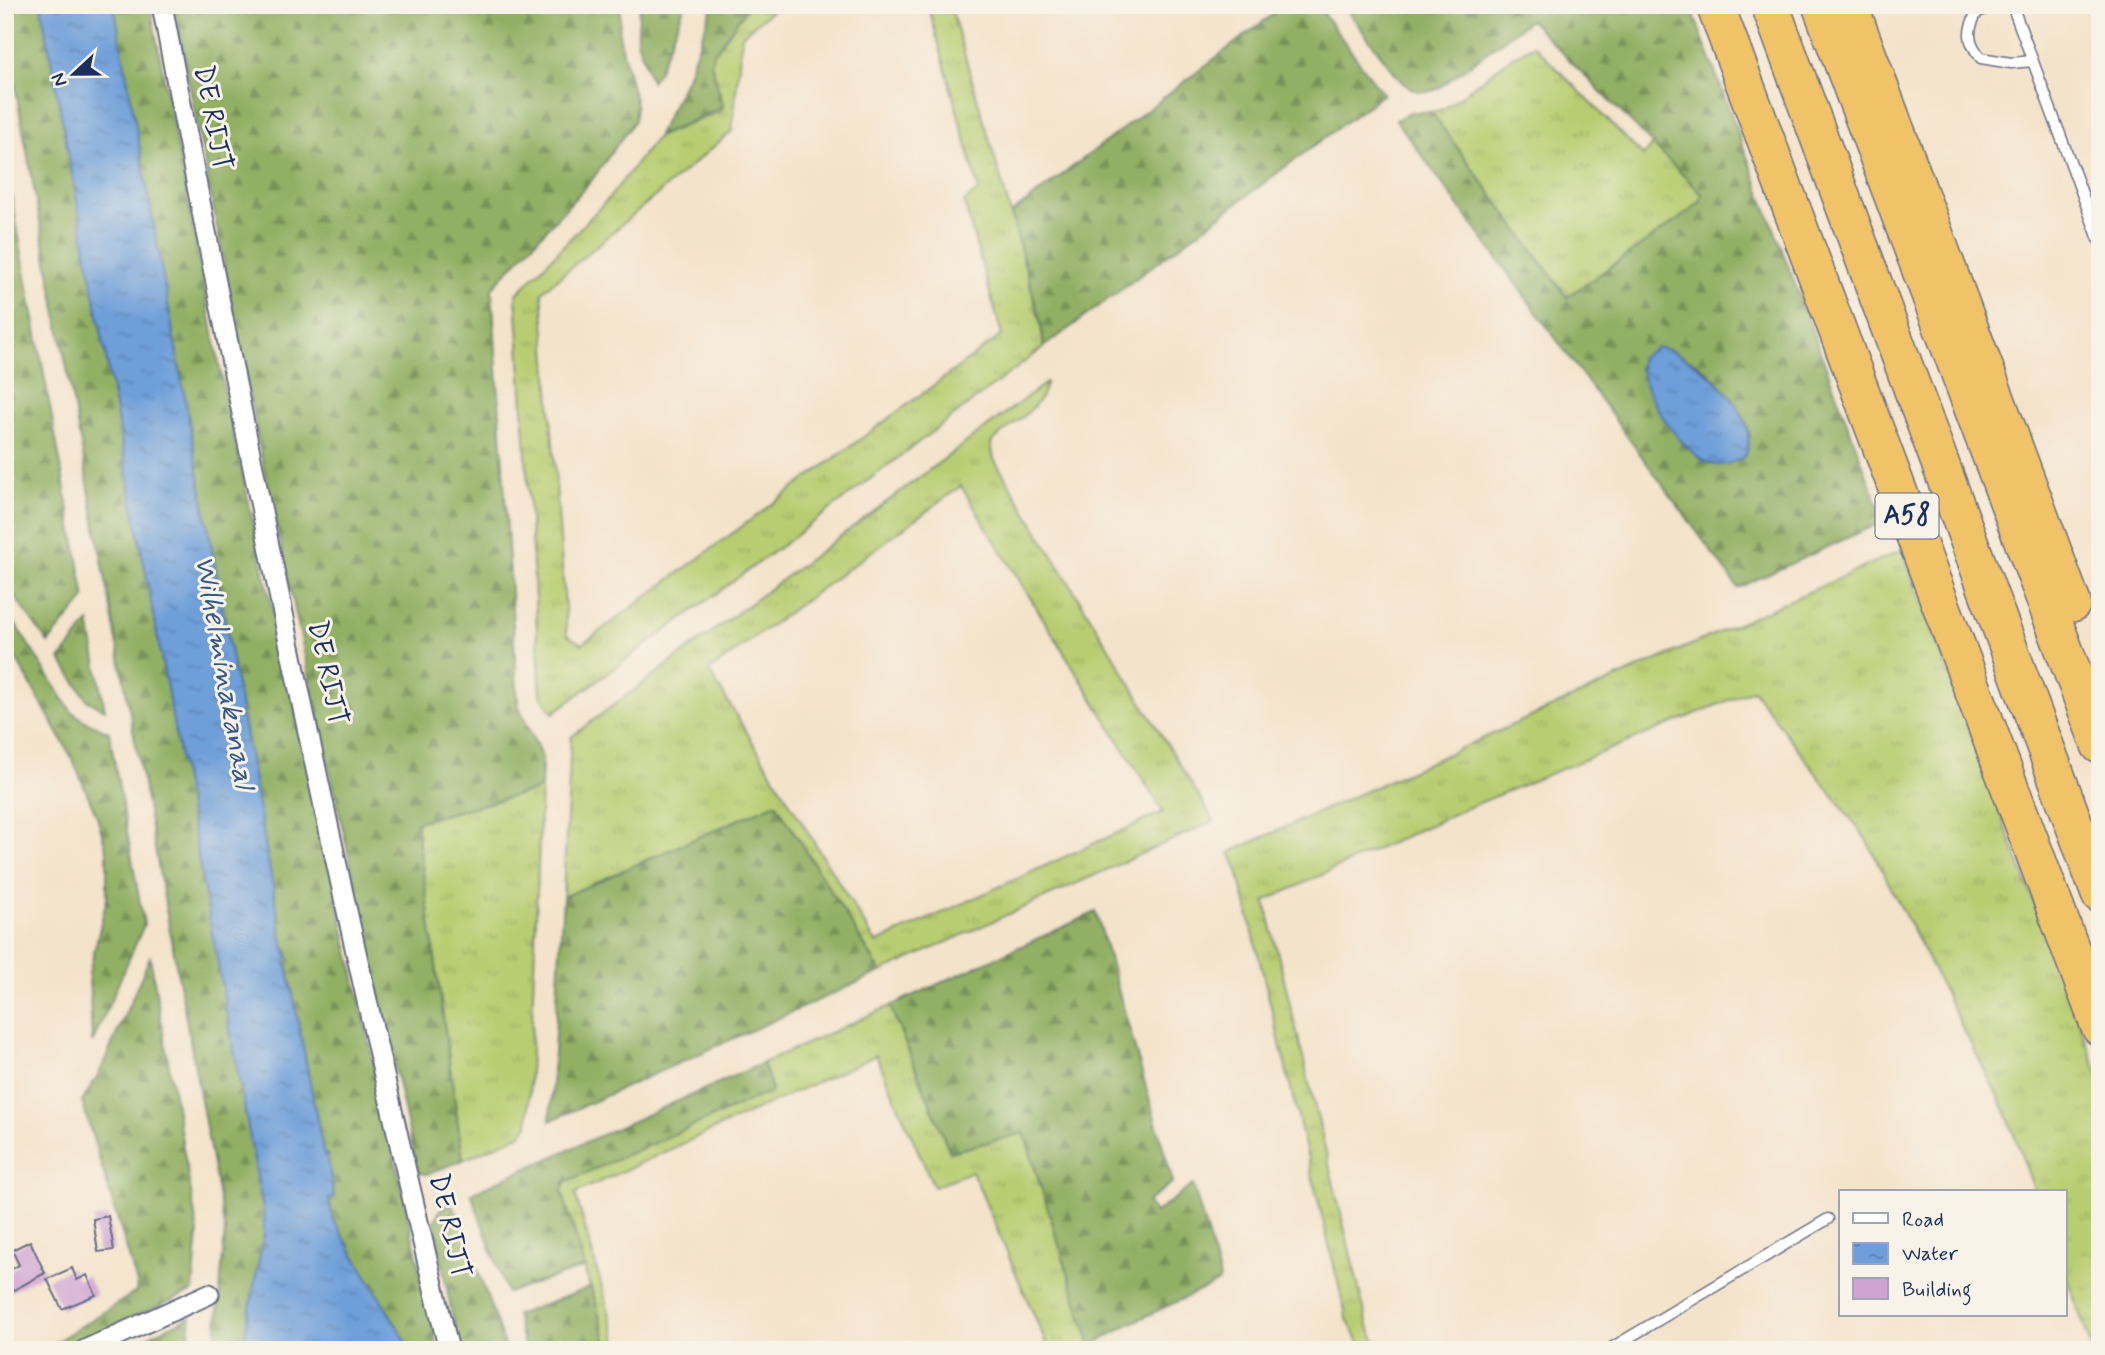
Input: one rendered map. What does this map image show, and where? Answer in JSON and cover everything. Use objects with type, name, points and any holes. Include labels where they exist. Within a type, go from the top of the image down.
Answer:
[{"type":"highway","name":"A58","points":[[1714,5],[2100,1027]]},
{"type":"highway","name":"A58","points":[[1770,5],[2100,894]]},
{"type":"highway","points":[[1821,5],[2100,745]]},
{"type":"highway","points":[[1849,5],[2056,554],[2100,684]]},
{"type":"street","name":"DE RIJT","points":[[162,5],[248,438],[340,869],[449,1350]]},
{"type":"street","points":[[85,1350],[209,1294]]},
{"type":"lane","points":[[1997,5],[1977,12],[1968,29],[1971,46],[1981,58],[2011,63],[2033,61]]},
{"type":"lane","points":[[2012,5],[2100,242]]},
{"type":"lane","points":[[1608,1350],[1828,1219]]},
{"type":"green space","points":[[5,5],[41,5],[264,1214],[264,1235],[242,1350],[215,1350],[225,1231],[5,31]]},
{"type":"green space","points":[[114,5],[150,5],[227,405],[438,1350],[411,1350],[333,1219],[329,1199],[334,1198],[327,1155],[324,1156],[287,963],[290,962],[287,947],[284,948]]},
{"type":"green space","points":[[174,5],[621,5],[619,35],[636,105],[634,121],[591,181],[492,288],[518,705],[542,758],[541,789],[416,822],[463,1160],[427,1174],[418,1173],[260,450]]},
{"type":"green space","points":[[640,5],[685,5],[658,72],[651,81],[637,40]]},
{"type":"green space","points":[[713,5],[749,5],[713,55],[711,63],[723,107],[657,137],[687,77]]},
{"type":"green space","points":[[749,5],[778,5],[742,35],[732,131],[542,292],[567,635],[582,644],[1002,335],[964,202],[979,190],[928,5],[950,5],[1011,214],[1041,325],[1044,347],[795,536],[553,713],[541,695],[516,295],[609,198],[657,137],[721,111],[723,104],[711,63],[713,55]]},
{"type":"green space","points":[[1285,5],[1317,5],[1383,94],[1044,347],[1041,324],[1011,214]]},
{"type":"green space","points":[[1343,5],[1690,5],[1884,521],[1738,588],[1396,120],[1410,112],[1431,112],[1567,297],[1683,216],[1700,202],[1702,194],[1530,20],[1439,88],[1419,91],[1401,81]],"holes":[[[1641,357],[1679,357],[1699,365],[1718,382],[1735,404],[1750,436],[1639,369]]]},
{"type":"green space","points":[[1534,45],[1643,156],[1652,144],[1702,194],[1700,202],[1683,216],[1567,297],[1431,112],[1444,109],[1512,57]]},
{"type":"green space","points":[[5,161],[85,598],[48,643],[5,583],[5,421],[12,418],[5,384]]},
{"type":"green space","points":[[1046,383],[1043,393],[1031,409],[991,443],[994,459],[1214,821],[881,972],[776,803],[563,897],[571,737]],"holes":[[[961,486],[1163,812],[876,943],[709,671]]]},
{"type":"green space","points":[[1902,550],[2100,1079],[2100,1350],[2093,1350],[2066,1276],[2066,1190],[2034,1190],[2005,1110],[1866,839],[1753,690],[1462,810],[1265,901],[1368,1326],[1381,1350],[1363,1350],[1347,1319],[1238,871],[1230,852]]},
{"type":"green space","points":[[5,608],[71,711],[109,732],[144,925],[92,1043],[89,973],[107,898],[107,851],[97,816],[71,756],[5,639]]},
{"type":"green space","points":[[89,622],[105,710],[88,701],[60,659]]},
{"type":"green space","points":[[541,789],[528,1125],[520,1135],[463,1160],[416,822]]},
{"type":"green space","points":[[776,803],[881,972],[550,1121],[563,897]]},
{"type":"green space","points":[[1096,912],[1173,1182],[1147,1202],[1155,1213],[1193,1185],[1220,1278],[1219,1282],[1129,1324],[1091,1346],[1024,1133],[950,1152],[890,1006]]},
{"type":"green space","points":[[150,957],[198,1233],[193,1291],[59,1350],[43,1350],[136,1292],[137,1283],[82,1102],[100,1072]]},
{"type":"green space","points":[[890,1006],[950,1152],[1024,1132],[1091,1346],[1085,1350],[1049,1350],[972,1171],[934,1187],[876,1055],[575,1193],[620,1350],[609,1350],[566,1207],[562,1191],[565,1182],[772,1089],[763,1063]]},
{"type":"green space","points":[[763,1063],[772,1089],[770,1092],[565,1182],[562,1191],[585,1267],[507,1293],[471,1193]]},
{"type":"green space","points":[[449,1203],[458,1214],[506,1350],[459,1350],[434,1222],[440,1210]]},
{"type":"green space","points":[[591,1287],[609,1350],[525,1350],[516,1315]]},
{"type":"green space","points":[[191,1316],[187,1350],[136,1350],[135,1343]]},
{"type":"water","name":"Wilhelminakanaal","points":[[41,5],[114,5],[284,948],[289,958],[286,959],[324,1155],[327,1154],[334,1198],[329,1199],[333,1219],[411,1350],[242,1350],[264,1235],[264,1214]]},
{"type":"water","points":[[1657,347],[1673,352],[1707,373],[1736,404],[1745,422],[1749,439],[1745,456],[1728,464],[1709,463],[1698,457],[1674,433],[1653,400],[1641,369],[1641,357]]},
{"type":"building","points":[[108,1216],[114,1250],[98,1252],[93,1219]]},
{"type":"building","points":[[30,1241],[45,1273],[5,1295],[5,1273],[19,1265],[12,1250]]},
{"type":"building","points":[[72,1268],[77,1280],[87,1275],[96,1295],[62,1309],[47,1279]]}]
